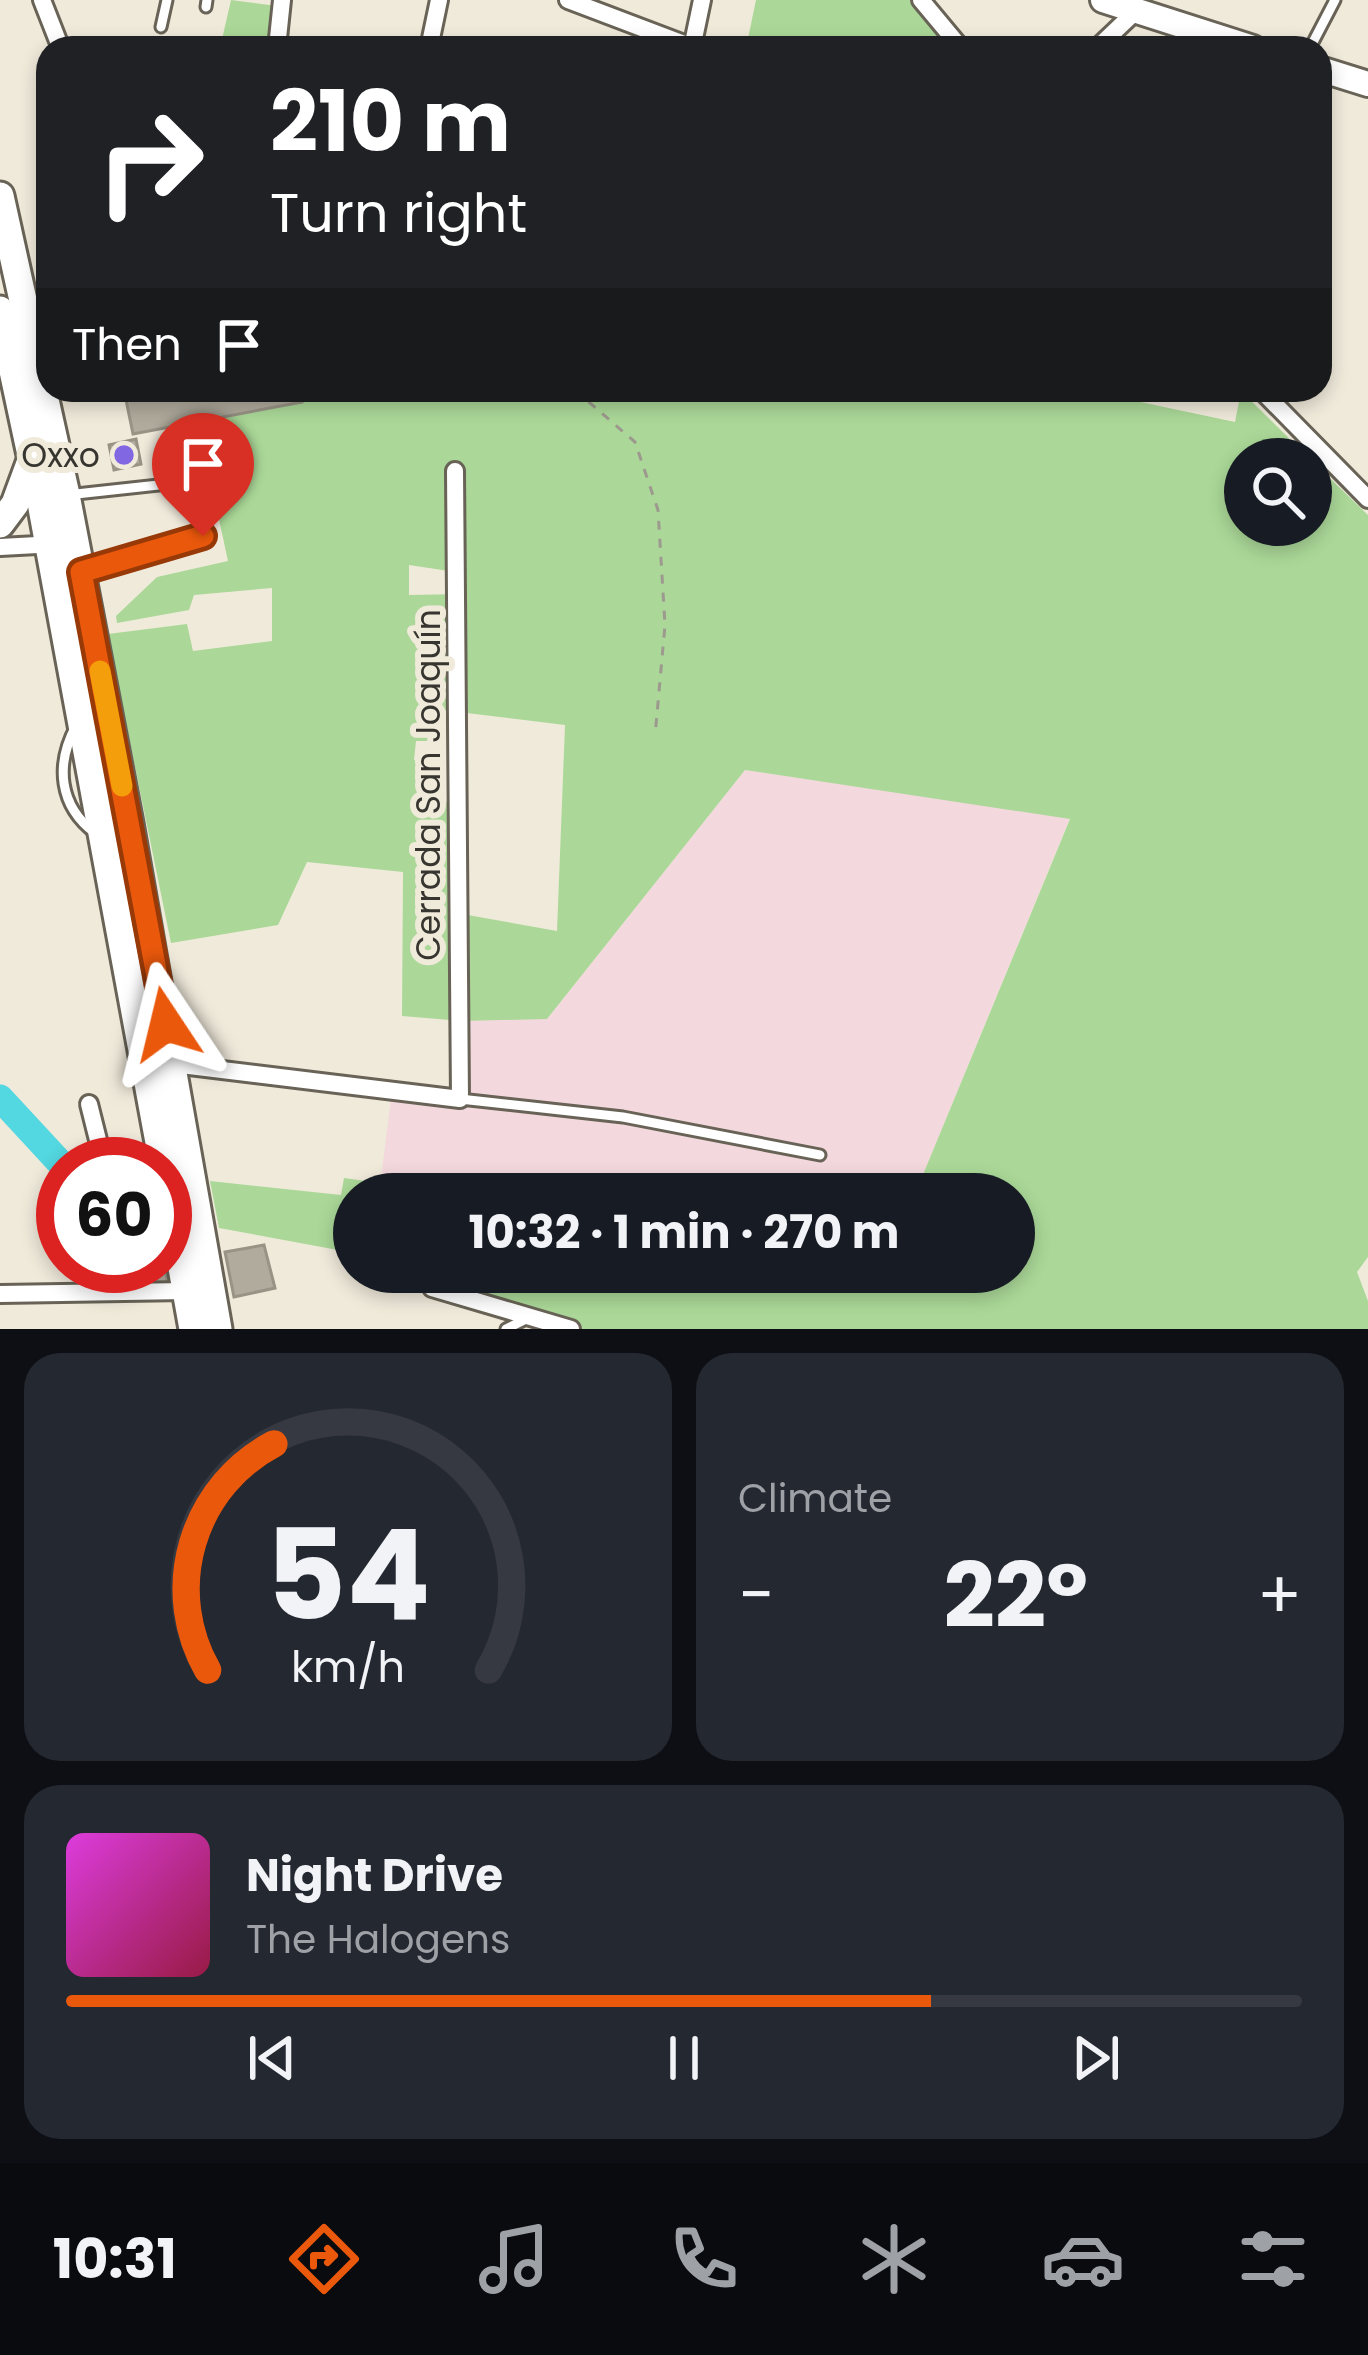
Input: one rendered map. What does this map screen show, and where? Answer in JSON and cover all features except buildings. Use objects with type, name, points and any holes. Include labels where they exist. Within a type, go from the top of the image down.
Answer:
[{"type":"main road","points":[[0,196],[36,400]]},
{"type":"main road","points":[[0,310],[6,362],[32,458],[53,496]]},
{"type":"main road","points":[[36,402],[67,574],[173,1064],[218,1329]]},
{"type":"main road","points":[[0,524],[15,504],[32,458]]},
{"type":"main road","points":[[67,574],[81,716],[156,1137]]},
{"type":"main road","points":[[186,1293],[193,1329]]},
{"type":"street","points":[[42,0],[56,36]]},
{"type":"street","points":[[278,36],[282,0]]},
{"type":"street","points":[[435,36],[440,0]]},
{"type":"street","points":[[568,0],[661,36]]},
{"type":"street","points":[[694,36],[702,0]]},
{"type":"street","points":[[921,0],[952,36]]},
{"type":"street","points":[[1103,0],[1216,36]]},
{"type":"street","points":[[1110,36],[1137,10]]},
{"type":"street","points":[[1332,73],[1368,85]]},
{"type":"street","points":[[1273,402],[1368,499]]},
{"type":"street","name":"Cerrada San Joaquín","points":[[455,471],[460,1099]]},
{"type":"street","points":[[0,547],[61,543]]},
{"type":"street","points":[[173,1064],[460,1099]]},
{"type":"street","points":[[89,1104],[96,1137]]},
{"type":"street","points":[[0,1294],[62,1293]]},
{"type":"street","points":[[464,1293],[571,1329]]},
{"type":"lane","points":[[161,27],[167,0]]},
{"type":"lane","points":[[1316,36],[1335,0]]},
{"type":"lane","points":[[53,496],[186,482],[197,492],[203,536],[67,574]]},
{"type":"lane","points":[[460,1099],[623,1117],[820,1155]]},
{"type":"lane","points":[[506,1329],[530,1317]]},
{"type":"path","points":[[589,402],[634,442],[658,510],[665,625],[656,736]]},
{"type":"shaded area","points":[[745,770],[1070,818],[924,1173],[382,1173],[392,1091],[461,1099],[462,1021],[548,1018]]},
{"type":"green space","points":[[231,0],[285,7],[280,36],[223,36]]},
{"type":"green space","points":[[756,0],[917,0],[948,36],[748,36]]},
{"type":"green space","points":[[301,402],[1140,402],[1235,422],[1239,402],[1252,402],[1289,438],[1224,438],[1224,546],[1332,546],[1332,480],[1368,515],[1368,1257],[1357,1272],[1368,1301],[1368,1329],[565,1329],[450,1293],[1035,1293],[1035,1173],[924,1173],[1070,819],[745,770],[547,1019],[462,1021],[402,1016],[403,872],[307,862],[278,925],[171,943],[108,634],[187,624],[193,651],[272,641],[272,588],[194,595],[189,610],[117,623],[116,616],[157,577],[228,561],[204,450],[192,452],[189,424]],"holes":[[[409,565],[462,573],[461,594],[409,595]],[[434,709],[565,725],[557,931],[462,914],[462,803],[434,802],[433,763],[414,760],[416,741],[431,741]]]},
{"type":"green space","points":[[210,1181],[333,1194],[333,1249],[219,1228]]},
{"type":"waterway","points":[[0,1098],[36,1137]]},
{"type":"slow traffic","points":[[100,671],[122,786]]},
{"type":"place","name":"Oxxo","points":[[124,455]]},
{"type":"route","points":[[166,1024],[81,572],[203,536]]}]
